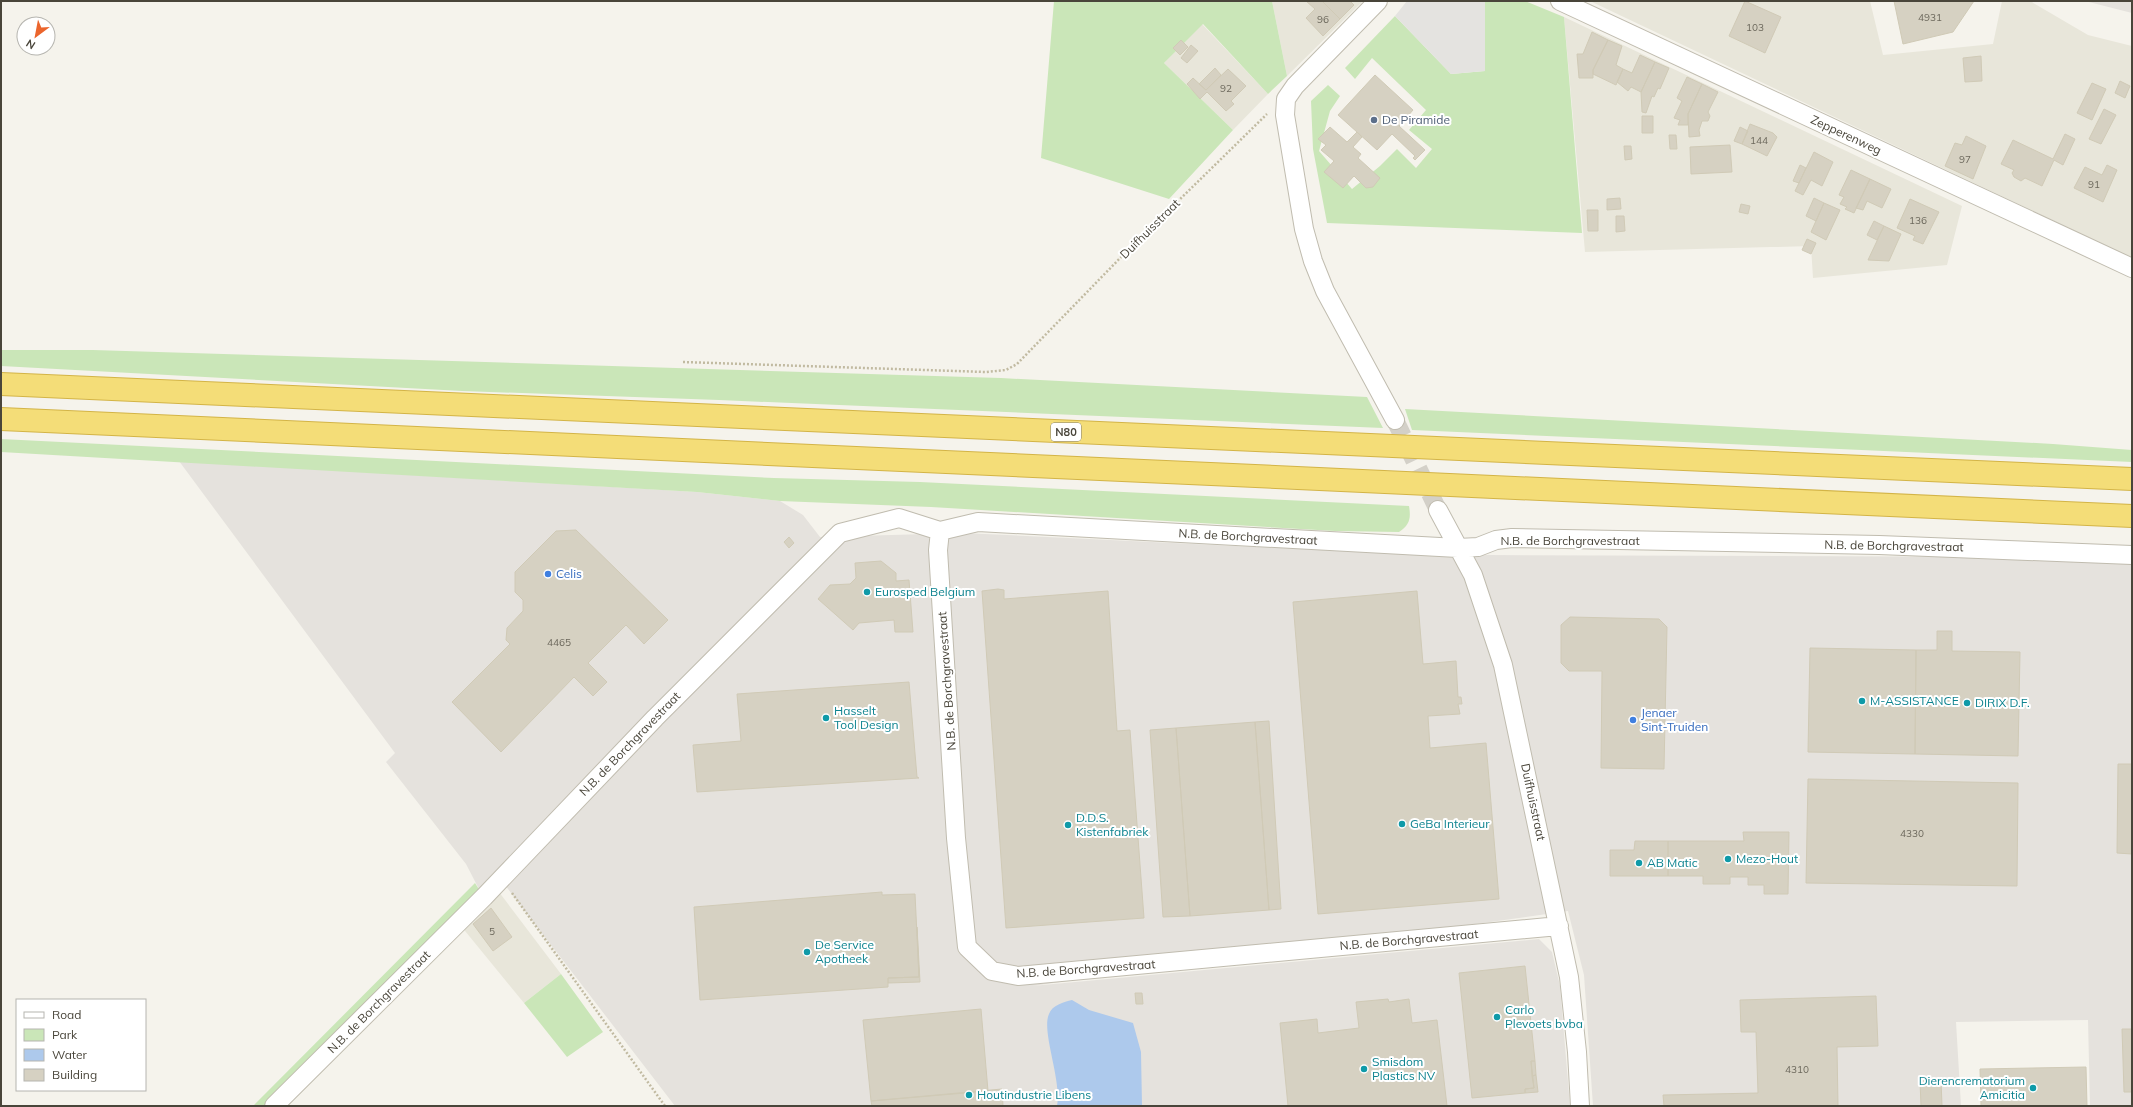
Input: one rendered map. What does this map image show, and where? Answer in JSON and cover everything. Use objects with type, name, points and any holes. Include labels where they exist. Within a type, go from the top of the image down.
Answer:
[{"type":"highway","name":"N80","points":[[1,384],[2132,479]]},
{"type":"highway","points":[[1,419],[2132,516]]},
{"type":"street","points":[[1378,1],[1295,86],[1286,99],[1285,115],[1304,229],[1313,261],[1326,291],[1395,420]]},
{"type":"street","name":"Zepperenweg","points":[[1560,1],[2132,268]]},
{"type":"street","name":"Duifhuisstraat","points":[[1438,510],[1473,575],[1503,666],[1570,977],[1580,1106]]},
{"type":"street","name":"N.B. de Borchgravestraat","points":[[274,1106],[484,897],[655,718],[840,532],[900,518],[940,531],[978,522],[1458,548],[1478,548],[1496,540],[1512,538],[1895,546],[2132,555]]},
{"type":"street","name":"N.B. de Borchgravestraat","points":[[940,531],[938,550],[956,838],[967,947],[992,971],[1018,976],[1559,926]]},
{"type":"path","name":"Duifhuisstraat","points":[[683,362],[986,372],[1006,370],[1017,364],[1194,185],[1274,107],[1286,99]]},
{"type":"path","points":[[501,878],[665,1106]]},
{"type":"shaded area","points":[[1272,1],[1363,1],[1287,76]]},
{"type":"shaded area","points":[[1407,1],[1485,1],[1485,71],[1451,74],[1395,16]]},
{"type":"shaded area","points":[[1590,1],[1870,1],[1883,55],[1993,44],[2002,1],[2030,1],[2088,35],[2132,46],[2132,258]]},
{"type":"shaded area","points":[[2085,1],[2132,1],[2132,13]]},
{"type":"shaded area","points":[[1564,17],[1962,206],[1947,265],[1813,278],[1811,246],[1585,252]]},
{"type":"shaded area","points":[[1202,24],[1268,94],[1233,130],[1164,63]]},
{"type":"shaded area","points":[[179,461],[697,492],[780,501],[803,515],[820,537],[963,533],[1446,556],[2043,557],[2132,560],[2132,1106],[2090,1106],[2088,1020],[1956,1022],[1961,1106],[1593,1106],[1584,975],[1568,911],[1032,986],[1539,939],[1552,952],[1560,986],[1570,1106],[675,1106],[495,872],[480,891],[466,864],[386,762],[395,753]]},
{"type":"shaded area","points":[[499,892],[561,974],[524,1003],[461,926]]},
{"type":"green space","points":[[1054,1],[1272,1],[1287,76],[1268,94],[1203,24],[1164,63],[1233,130],[1169,199],[1041,158]]},
{"type":"green space","points":[[1485,1],[1525,1],[1564,17],[1582,233],[1327,223],[1313,149],[1311,101],[1328,85],[1340,96],[1330,111],[1319,151],[1352,189],[1380,166],[1397,149],[1416,168],[1432,149],[1409,130],[1426,110],[1372,58],[1355,79],[1345,68],[1395,16],[1451,74],[1485,71]]},
{"type":"green space","points":[[1,350],[93,350],[1001,378],[1367,397],[1383,428],[719,400],[462,391],[1,366]]},
{"type":"green space","points":[[1405,409],[2053,444],[2132,450],[2132,462],[1412,430]]},
{"type":"green space","points":[[1,439],[774,478],[920,482],[1409,506],[1410,514],[1408,524],[1399,532],[1335,531],[931,507],[780,501],[697,492],[1,452]]},
{"type":"green space","points":[[475,883],[480,891],[266,1106],[253,1106]]},
{"type":"green space","points":[[561,974],[603,1032],[567,1057],[524,1003]]},
{"type":"water","points":[[1072,1000],[1089,1010],[1133,1023],[1141,1052],[1142,1106],[1057,1106],[1057,1083],[1049,1044],[1047,1022],[1049,1014],[1053,1008],[1059,1004]]},
{"type":"building","points":[[1306,1],[1322,1],[1340,19],[1323,36],[1306,18],[1315,9]]},
{"type":"building","points":[[1350,1],[1354,5],[1340,19],[1323,2]]},
{"type":"building","points":[[1745,1],[1781,17],[1765,53],[1729,36]]},
{"type":"building","points":[[1894,1],[1974,1],[1953,32],[1903,44]]},
{"type":"building","points":[[1592,32],[1608,40],[1593,70],[1593,78],[1579,78],[1577,54],[1583,54]]},
{"type":"building","points":[[1181,40],[1188,47],[1180,55],[1173,48]]},
{"type":"building","points":[[1608,40],[1622,46],[1616,65],[1623,69],[1616,85],[1593,74],[1593,70]]},
{"type":"building","points":[[1191,45],[1198,51],[1187,63],[1181,58]]},
{"type":"building","points":[[1640,55],[1655,62],[1641,92],[1631,87],[1628,91],[1617,82],[1623,69],[1632,73]]},
{"type":"building","points":[[1981,56],[1982,81],[1965,82],[1963,58]]},
{"type":"building","points":[[1655,62],[1669,68],[1660,89],[1658,88],[1654,97],[1652,96],[1646,113],[1642,112],[1641,92]]},
{"type":"building","points":[[1215,68],[1221,75],[1206,90],[1199,84]]},
{"type":"building","points":[[1228,69],[1246,86],[1231,101],[1234,104],[1226,111],[1207,92],[1200,99],[1187,84],[1193,78],[1206,90]]},
{"type":"building","name":"De Piramide","points":[[1375,75],[1413,110],[1399,126],[1425,150],[1415,160],[1413,158],[1415,156],[1392,134],[1377,150],[1338,115]]},
{"type":"building","points":[[1687,77],[1702,84],[1688,114],[1688,125],[1678,125],[1680,120],[1674,118],[1682,101],[1677,98]]},
{"type":"building","points":[[2120,81],[2130,86],[2125,98],[2115,93]]},
{"type":"building","points":[[2092,83],[2106,89],[2092,120],[2077,113]]},
{"type":"building","points":[[1702,84],[1718,92],[1708,112],[1710,116],[1708,121],[1702,121],[1699,130],[1700,136],[1689,137],[1688,114]]},
{"type":"building","points":[[2104,109],[2116,115],[2101,144],[2089,139]]},
{"type":"building","points":[[1642,116],[1653,116],[1653,133],[1642,133]]},
{"type":"building","points":[[1750,124],[1773,133],[1777,137],[1767,156],[1742,144]]},
{"type":"building","points":[[1330,127],[1347,142],[1357,132],[1362,137],[1353,147],[1361,154],[1358,158],[1380,178],[1373,187],[1366,188],[1354,176],[1343,188],[1324,172],[1334,161],[1321,150],[1326,145],[1318,139]]},
{"type":"building","points":[[1740,127],[1748,131],[1742,144],[1734,141]]},
{"type":"building","points":[[2065,134],[2075,139],[2063,165],[2054,160],[2042,186],[2025,178],[2021,181],[2014,177],[2012,173],[2014,170],[2001,164],[2013,140],[2053,159]]},
{"type":"building","points":[[1669,135],[1676,135],[1677,149],[1670,149]]},
{"type":"building","points":[[1966,136],[1986,146],[1973,179],[1945,166],[1955,143],[1962,145]]},
{"type":"building","points":[[1730,145],[1732,172],[1691,174],[1690,147]]},
{"type":"building","points":[[1624,146],[1631,146],[1632,159],[1625,160]]},
{"type":"building","points":[[1814,152],[1833,162],[1822,186],[1811,180],[1803,195],[1795,191]]},
{"type":"building","points":[[1800,165],[1806,168],[1799,183],[1793,181]]},
{"type":"building","points":[[2107,165],[2117,170],[2103,202],[2074,188],[2085,167],[2102,175]]},
{"type":"building","points":[[1851,170],[1870,179],[1854,213],[1845,209],[1847,207],[1840,204],[1844,197],[1839,195]]},
{"type":"building","points":[[1870,179],[1891,189],[1882,208],[1867,201],[1863,210],[1856,208]]},
{"type":"building","points":[[1620,198],[1621,209],[1607,210],[1607,199]]},
{"type":"building","points":[[1814,198],[1824,203],[1816,221],[1806,216]]},
{"type":"building","points":[[1910,199],[1939,212],[1923,244],[1913,240],[1915,236],[1897,228]]},
{"type":"building","points":[[1824,203],[1840,210],[1826,240],[1811,232]]},
{"type":"building","points":[[1741,204],[1750,206],[1748,214],[1739,212]]},
{"type":"building","points":[[1587,210],[1598,210],[1598,231],[1588,231]]},
{"type":"building","points":[[1616,216],[1624,216],[1625,231],[1616,232]]},
{"type":"building","points":[[1874,221],[1884,226],[1877,240],[1867,235]]},
{"type":"building","points":[[1884,226],[1901,234],[1889,261],[1868,260]]},
{"type":"building","points":[[1807,239],[1816,243],[1811,254],[1802,250]]},
{"type":"building","points":[[576,530],[668,620],[644,644],[626,625],[588,663],[607,682],[593,696],[574,677],[501,752],[452,702],[510,644],[506,640],[507,628],[523,611],[523,600],[515,592],[515,572],[556,531]]},
{"type":"building","points":[[789,537],[794,543],[789,548],[784,542]]},
{"type":"building","name":"Eurosped Belgium","points":[[881,561],[896,573],[896,581],[909,580],[913,632],[895,632],[894,620],[859,623],[853,630],[818,599],[830,585],[850,584],[856,578],[855,563]]},
{"type":"building","name":"D.D.S. Kistenfabriek","points":[[998,589],[1004,590],[1004,599],[1108,591],[1117,731],[1130,730],[1144,918],[1006,928],[982,591]]},
{"type":"building","name":"GeBa Interieur","points":[[1417,591],[1423,664],[1456,661],[1458,697],[1461,697],[1462,704],[1458,704],[1460,714],[1428,716],[1430,748],[1486,743],[1499,899],[1318,914],[1293,602]]},
{"type":"building","name":"Jenaer Sint-Truiden","points":[[1570,617],[1659,619],[1667,627],[1664,769],[1601,768],[1602,671],[1569,671],[1561,663],[1561,625]]},
{"type":"building","name":"DIRIX D.F.","points":[[1937,631],[1952,631],[1952,651],[2020,652],[2018,756],[1915,754],[1916,650],[1937,650]]},
{"type":"building","name":"M-ASSISTANCE","points":[[1810,648],[1916,650],[1915,754],[1808,752]]},
{"type":"building","name":"Hasselt Tool Design","points":[[909,682],[917,777],[919,778],[697,792],[693,745],[741,741],[737,694]]},
{"type":"building","points":[[1269,721],[1281,909],[1269,910],[1255,722]]},
{"type":"building","points":[[1255,722],[1269,910],[1190,916],[1176,728]]},
{"type":"building","points":[[1176,728],[1190,916],[1163,917],[1150,730]]},
{"type":"building","points":[[2118,764],[2132,764],[2132,854],[2117,853]]},
{"type":"building","points":[[1808,779],[2018,783],[2017,886],[1806,883]]},
{"type":"building","name":"Mezo-Hout","points":[[1743,832],[1789,832],[1788,894],[1764,894],[1764,885],[1748,885],[1748,877],[1730,877],[1730,884],[1703,884],[1703,876],[1668,876],[1668,841],[1744,841]]},
{"type":"building","name":"AB Matic","points":[[1635,841],[1668,841],[1668,876],[1610,876],[1610,850],[1634,850]]},
{"type":"building","name":"De Service Apotheek","points":[[882,892],[882,895],[915,894],[919,977],[888,978],[888,987],[700,1000],[694,907]]},
{"type":"building","points":[[491,908],[512,937],[493,951],[473,924]]},
{"type":"building","points":[[917,927],[920,982],[888,983],[888,978],[919,977]]},
{"type":"building","name":"Carlo Plevoets bvba","points":[[1525,966],[1535,1061],[1531,1061],[1534,1088],[1525,1089],[1525,1093],[1472,1098],[1459,973]]},
{"type":"building","points":[[1135,993],[1142,993],[1143,1004],[1136,1004]]},
{"type":"building","points":[[1876,996],[1878,1046],[1837,1047],[1838,1106],[1664,1106],[1663,1095],[1758,1093],[1756,1032],[1741,1032],[1740,1000]]},
{"type":"building","name":"Smisdom Plastics NV","points":[[1388,999],[1389,1002],[1409,999],[1412,1023],[1437,1020],[1447,1106],[1288,1106],[1280,1023],[1317,1019],[1318,1033],[1359,1028],[1356,1002]]},
{"type":"building","points":[[981,1009],[988,1091],[871,1101],[863,1020]]},
{"type":"building","points":[[2122,1029],[2132,1029],[2132,1092],[2124,1092]]},
{"type":"building","points":[[1531,1061],[1535,1061],[1536,1075],[1532,1076]]},
{"type":"building","name":"Dierencrematorium Amicitia","points":[[2086,1067],[2087,1106],[1981,1106],[1980,1069]]},
{"type":"building","points":[[1536,1075],[1538,1092],[1525,1093],[1525,1089],[1534,1088],[1532,1076]]},
{"type":"building","points":[[1941,1080],[1942,1106],[1921,1106],[1920,1081]]},
{"type":"building","name":"Houtindustrie Libens","points":[[1002,1089],[1003,1106],[872,1106],[871,1101]]},
{"type":"tunnel","points":[[1395,420],[1438,510]]},
{"type":"place","name":"De Piramide","points":[[1374,120]]},
{"type":"place","name":"Celis","points":[[548,574]]},
{"type":"place","name":"Eurosped Belgium","points":[[867,592]]},
{"type":"place","name":"M-ASSISTANCE","points":[[1862,701]]},
{"type":"place","name":"DIRIX D.F.","points":[[1967,703]]},
{"type":"place","name":"Hasselt Tool Design","points":[[826,718]]},
{"type":"place","name":"Jenaer Sint-Truiden","points":[[1633,720]]},
{"type":"place","name":"GeBa Interieur","points":[[1402,824]]},
{"type":"place","name":"D.D.S. Kistenfabriek","points":[[1068,825]]},
{"type":"place","name":"Mezo-Hout","points":[[1728,859]]},
{"type":"place","name":"AB Matic","points":[[1639,863]]},
{"type":"place","name":"De Service Apotheek","points":[[807,952]]},
{"type":"place","name":"Carlo Plevoets bvba","points":[[1497,1017]]},
{"type":"place","name":"Smisdom Plastics NV","points":[[1364,1069]]},
{"type":"place","name":"Dierencrematorium Amicitia","points":[[2033,1088]]},
{"type":"place","name":"Houtindustrie Libens","points":[[969,1095]]}]
